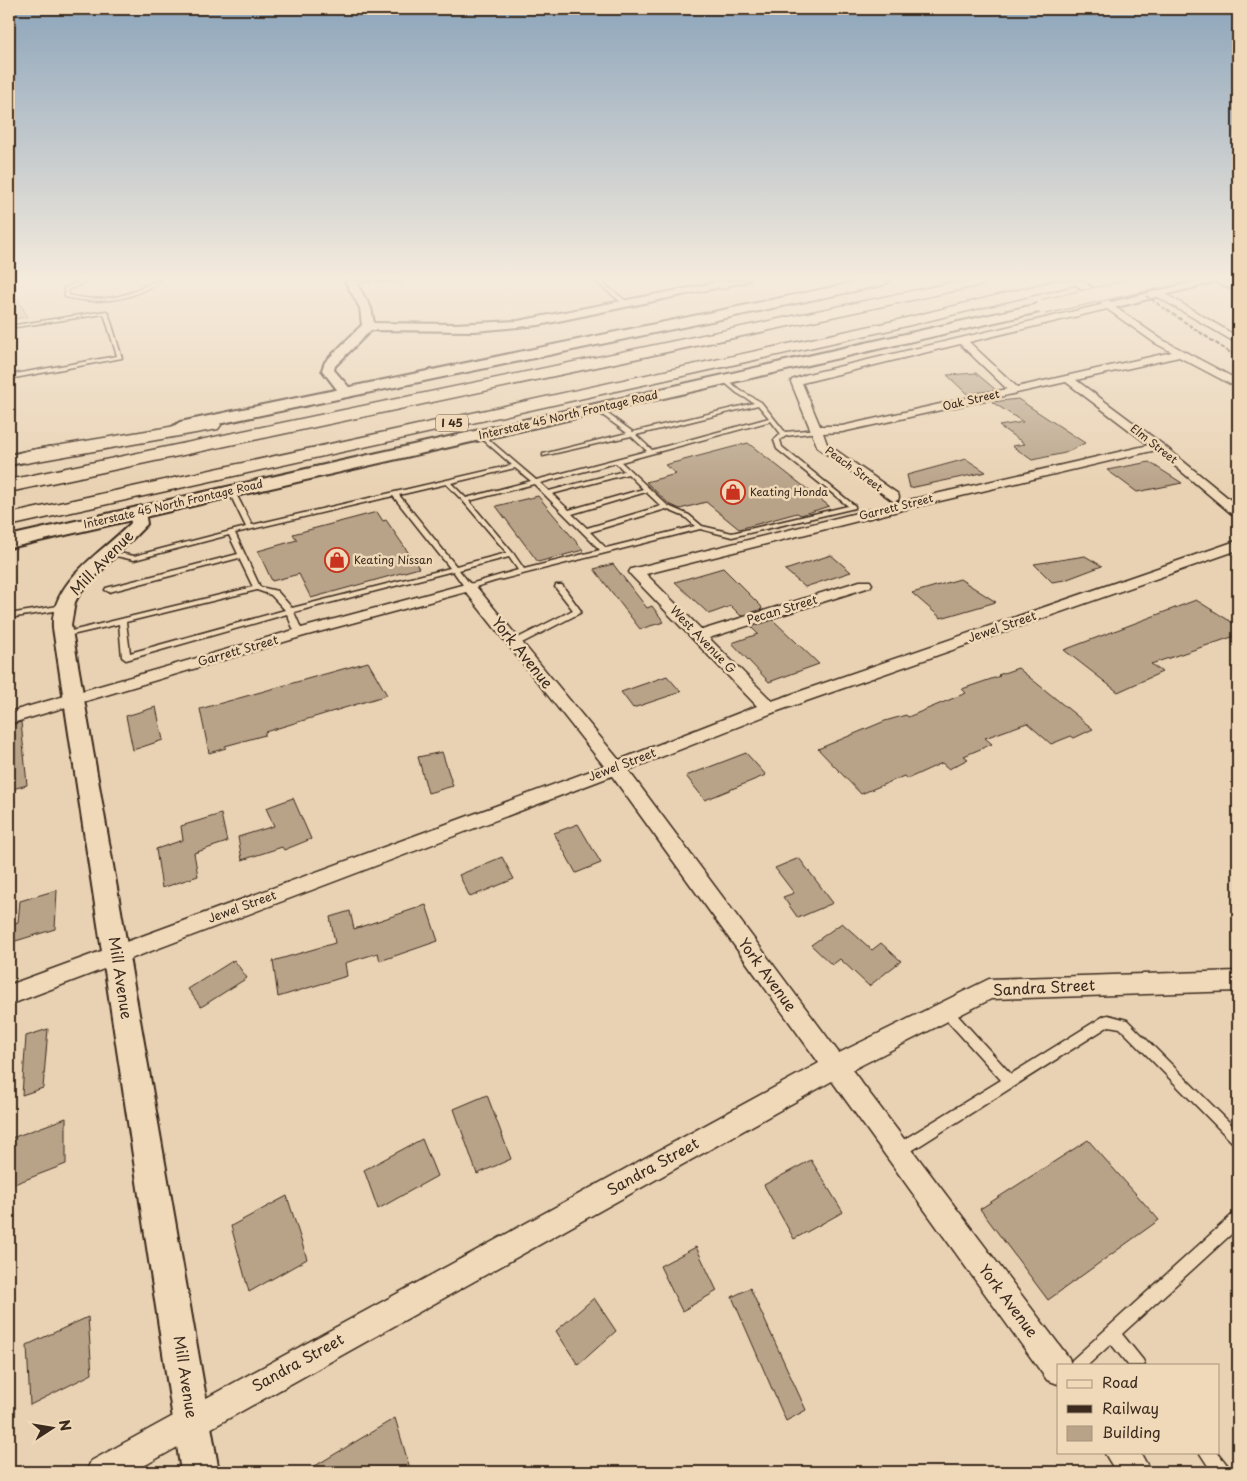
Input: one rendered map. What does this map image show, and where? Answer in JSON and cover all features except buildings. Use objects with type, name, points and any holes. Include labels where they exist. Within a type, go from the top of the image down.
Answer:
[{"type":"highway","points":[[17,459],[328,405],[606,350]]},
{"type":"highway","name":"I 45","points":[[9,486],[657,350]]},
{"type":"highway","name":"I 45","points":[[9,520],[780,350]]},
{"type":"highway","points":[[430,445],[802,350]]},
{"type":"main road","points":[[17,459],[552,350]]},
{"type":"main road","name":"Interstate 45 North Frontage Road","points":[[9,542],[231,490],[857,350]]},
{"type":"street","points":[[344,350],[329,365],[328,370],[347,393]]},
{"type":"street","name":"Peach Street","points":[[893,497],[822,446],[796,382],[808,377],[923,350]]},
{"type":"street","points":[[972,350],[1014,390]]},
{"type":"street","points":[[1175,350],[1238,384]]},
{"type":"street","name":"Oak Street","points":[[817,430],[842,428],[1182,354]]},
{"type":"street","name":"Elm Street","points":[[1068,379],[1158,446],[1238,512]]},
{"type":"street","name":"Garrett Street","points":[[636,572],[914,502],[1158,446]]},
{"type":"street","name":"Mill Avenue","points":[[137,512],[139,524],[78,583],[64,607],[62,615],[63,635],[72,700],[117,954],[200,1472]]},
{"type":"street","name":"Jewel Street","points":[[9,995],[616,768],[769,708],[1238,545]]},
{"type":"street","name":"West Avenue G","points":[[636,572],[769,708]]},
{"type":"street","name":"Pecan Street","points":[[699,636],[865,584]]},
{"type":"street","name":"Garrett Street","points":[[9,718],[299,633],[469,587]]},
{"type":"street","name":"York Avenue","points":[[469,587],[616,768],[1057,1368]]},
{"type":"street","name":"Sandra Street","points":[[102,1472],[835,1067],[989,989],[1238,981]]},
{"type":"street","points":[[1121,1454],[1134,1472]]},
{"type":"lane","points":[[9,377],[120,357],[118,350]]},
{"type":"lane","points":[[725,380],[739,392],[759,402],[784,434]]},
{"type":"lane","points":[[545,455],[759,402]]},
{"type":"lane","points":[[596,408],[632,434],[651,452]]},
{"type":"lane","points":[[465,500],[772,420]]},
{"type":"lane","points":[[617,461],[666,508],[687,516],[700,527],[732,535],[853,507],[779,448],[777,440],[784,434],[817,430]]},
{"type":"lane","points":[[481,435],[548,493],[605,551]]},
{"type":"lane","points":[[109,553],[134,558],[230,532],[516,466]]},
{"type":"lane","points":[[548,493],[628,472]]},
{"type":"lane","points":[[447,482],[511,554],[522,571]]},
{"type":"lane","points":[[231,490],[250,528]]},
{"type":"lane","points":[[567,513],[648,490]]},
{"type":"lane","points":[[395,494],[469,587],[522,571],[700,527]]},
{"type":"lane","points":[[585,531],[666,508]]},
{"type":"lane","points":[[230,532],[257,588]]},
{"type":"lane","points":[[122,621],[126,657],[290,611],[511,554]]},
{"type":"lane","points":[[109,590],[241,555]]},
{"type":"lane","points":[[515,643],[578,611],[559,587]]},
{"type":"lane","points":[[63,635],[257,588],[274,593],[290,611],[299,633]]},
{"type":"lane","points":[[9,616],[64,607]]},
{"type":"lane","points":[[946,1011],[1010,1081]]},
{"type":"lane","points":[[897,1152],[1108,1020],[1122,1024],[1238,1140]]},
{"type":"lane","points":[[1078,1364],[1238,1219]]},
{"type":"lane","points":[[1112,1333],[1137,1364]]},
{"type":"lane","points":[[1208,1454],[1222,1472]]},
{"type":"railway","points":[[1226,350],[1238,358]]},
{"type":"place","name":"Keating Honda","points":[[733,492]]},
{"type":"place","name":"Keating Nissan","points":[[337,560]]}]
